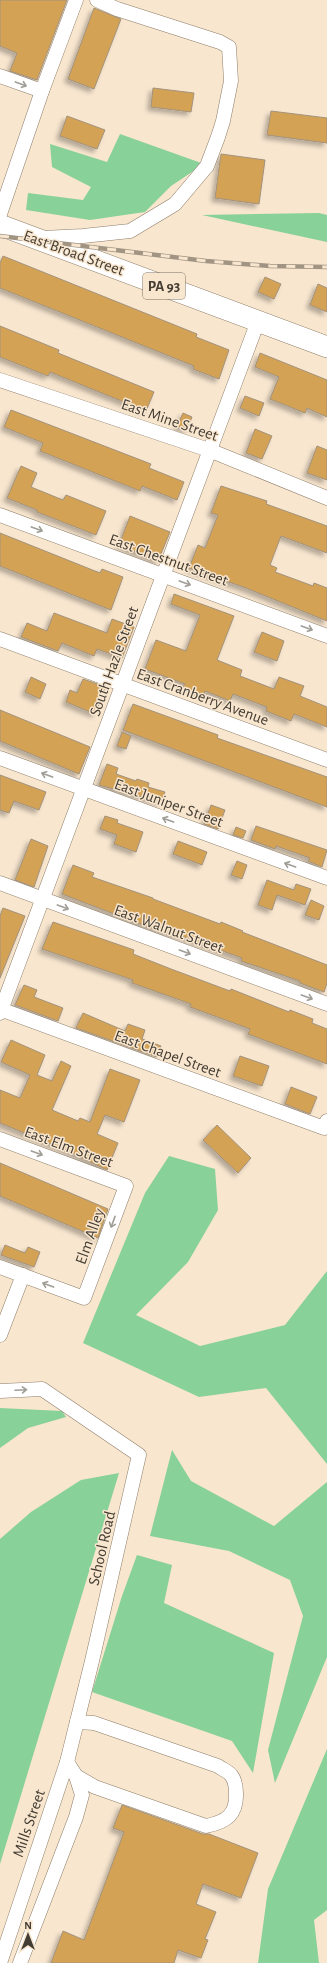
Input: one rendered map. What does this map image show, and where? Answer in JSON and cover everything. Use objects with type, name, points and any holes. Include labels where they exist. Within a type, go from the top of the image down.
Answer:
[{"type":"highway","name":"East Broad Street","points":[[0,225],[327,347]]},
{"type":"street","points":[[0,214],[42,91],[76,0]]},
{"type":"street","points":[[36,238],[83,236],[130,231],[175,204],[207,166],[223,120],[231,81],[229,47],[220,42],[117,9],[97,0]]},
{"type":"street","points":[[0,76],[42,91]]},
{"type":"street","name":"South Hazle Street","points":[[0,1010],[258,320]]},
{"type":"street","name":"East Mine Street","points":[[0,380],[210,450],[327,498]]},
{"type":"street","name":"East Chestnut Street","points":[[0,515],[327,636]]},
{"type":"street","name":"East Cranberry Avenue","points":[[0,639],[327,760]]},
{"type":"street","name":"East Juniper Street","points":[[0,758],[327,878]]},
{"type":"street","name":"East Walnut Street","points":[[0,883],[327,1004]]},
{"type":"street","name":"East Chapel Street","points":[[0,1010],[326,1125]]},
{"type":"street","name":"East Elm Street","points":[[0,1139],[126,1186]]},
{"type":"street","name":"Elm Alley","points":[[23,1276],[84,1298],[126,1186]]},
{"type":"street","points":[[0,1267],[23,1276],[0,1335]]},
{"type":"street","name":"School Road","points":[[0,1391],[42,1389],[139,1455],[67,1762]]},
{"type":"street","points":[[76,1776],[95,1787],[206,1826],[219,1823],[230,1816],[237,1803],[236,1787],[231,1775],[218,1766],[94,1722],[77,1722]]},
{"type":"street","points":[[20,1963],[76,1817],[82,1795],[76,1776],[67,1762]]},
{"type":"street","name":"Mills Street","points":[[0,1963],[67,1762]]},
{"type":"green space","points":[[120,134],[204,164],[171,186],[145,212],[90,220],[26,210],[28,193],[83,200],[91,187],[52,167],[50,144],[107,162]]},
{"type":"green space","points":[[319,213],[327,215],[327,242],[202,215]]},
{"type":"green space","points":[[169,1156],[215,1169],[218,1210],[188,1262],[136,1315],[200,1346],[285,1325],[327,1271],[327,1464],[266,1388],[199,1397],[83,1343],[145,1193]]},
{"type":"green space","points":[[0,1408],[62,1411],[66,1417],[28,1428],[0,1448]]},
{"type":"green space","points":[[172,1450],[191,1481],[274,1526],[327,1482],[327,1657],[275,1783],[268,1750],[303,1616],[290,1580],[229,1551],[150,1536]]},
{"type":"green space","points":[[119,1473],[0,1864],[0,1539],[31,1512],[81,1480]]},
{"type":"green space","points":[[137,1555],[172,1565],[164,1603],[274,1653],[253,1773],[232,1741],[92,1692],[122,1596]]},
{"type":"green space","points":[[327,1749],[327,1910],[314,1920],[319,1963],[258,1963],[268,1889]]},
{"type":"building","points":[[0,0],[67,0],[37,80],[10,71],[17,53],[0,46]]},
{"type":"building","points":[[94,8],[121,19],[94,89],[68,79]]},
{"type":"building","points":[[153,88],[194,93],[191,112],[151,107]]},
{"type":"building","points":[[271,111],[327,118],[327,143],[267,135]]},
{"type":"building","points":[[67,116],[105,130],[97,149],[60,136]]},
{"type":"building","points":[[221,154],[265,160],[259,204],[215,198]]},
{"type":"building","points":[[3,256],[197,334],[196,337],[229,350],[219,379],[193,369],[194,366],[0,288],[0,263]]},
{"type":"building","points":[[265,277],[281,284],[274,299],[258,292]]},
{"type":"building","points":[[318,284],[327,288],[327,312],[310,305]]},
{"type":"building","points":[[0,326],[59,350],[58,353],[154,392],[146,411],[50,372],[48,376],[0,357]]},
{"type":"building","points":[[260,353],[327,380],[327,417],[307,408],[305,413],[270,399],[279,377],[255,367]]},
{"type":"building","points":[[245,396],[264,403],[259,416],[240,408]]},
{"type":"building","points":[[11,410],[151,464],[149,468],[184,482],[177,500],[142,486],[140,491],[40,451],[43,443],[4,427]]},
{"type":"building","points":[[183,413],[192,417],[187,430],[177,426]]},
{"type":"building","points":[[255,429],[272,436],[262,459],[246,453]]},
{"type":"building","points":[[317,446],[327,450],[327,480],[307,473]]},
{"type":"building","points":[[21,466],[37,473],[31,487],[63,500],[66,495],[106,511],[96,535],[37,512],[37,510],[7,498]]},
{"type":"building","points":[[221,486],[267,501],[266,504],[327,526],[327,553],[281,536],[270,565],[277,568],[275,572],[313,586],[314,583],[327,588],[327,621],[246,588],[189,568],[198,545],[205,548],[218,515],[211,513]]},
{"type":"building","points":[[130,516],[170,532],[158,561],[119,545]]},
{"type":"building","points":[[0,533],[100,573],[102,569],[123,577],[111,610],[0,566]]},
{"type":"building","points":[[174,594],[234,616],[217,660],[242,670],[240,676],[274,689],[279,677],[304,686],[300,696],[327,707],[327,727],[294,714],[291,721],[266,711],[267,707],[233,694],[230,701],[205,691],[204,695],[183,687],[185,684],[145,669],[156,640],[186,651],[200,615],[171,604]]},
{"type":"building","points":[[54,613],[107,633],[112,619],[134,627],[122,658],[97,649],[94,656],[62,643],[58,651],[21,637],[27,623],[47,631]]},
{"type":"building","points":[[262,632],[284,641],[277,661],[254,652]]},
{"type":"building","points":[[31,677],[46,684],[40,699],[25,692]]},
{"type":"building","points":[[83,679],[106,687],[95,714],[66,702],[70,690],[77,693]]},
{"type":"building","points":[[133,704],[218,735],[217,738],[327,777],[327,807],[123,730]]},
{"type":"building","points":[[0,710],[90,747],[79,774],[0,741]]},
{"type":"building","points":[[122,732],[131,736],[126,749],[117,746]]},
{"type":"building","points":[[107,764],[118,768],[116,774],[136,781],[137,779],[149,783],[148,787],[165,792],[161,802],[99,785]]},
{"type":"building","points":[[0,775],[46,792],[39,810],[14,801],[9,813],[0,810]]},
{"type":"building","points":[[211,805],[225,810],[218,829],[204,824]]},
{"type":"building","points":[[105,816],[118,820],[117,823],[143,832],[136,852],[114,844],[117,835],[100,829]]},
{"type":"building","points":[[256,826],[327,850],[322,867],[308,861],[310,858],[276,846],[275,849],[251,840]]},
{"type":"building","points":[[236,827],[246,831],[243,838],[233,835]]},
{"type":"building","points":[[31,839],[48,846],[34,887],[15,880]]},
{"type":"building","points":[[178,841],[207,852],[202,865],[173,854]]},
{"type":"building","points":[[237,861],[247,865],[242,879],[231,875]]},
{"type":"building","points":[[73,865],[94,873],[92,877],[153,898],[220,924],[221,922],[243,931],[242,932],[327,965],[327,983],[324,992],[300,983],[300,981],[241,961],[242,958],[176,934],[175,935],[143,925],[62,894]]},
{"type":"building","points":[[267,880],[294,890],[296,884],[311,889],[305,905],[277,895],[272,910],[258,905]]},
{"type":"building","points":[[311,900],[324,906],[319,920],[305,915]]},
{"type":"building","points":[[3,908],[25,916],[0,978],[0,916]]},
{"type":"building","points":[[53,922],[134,950],[133,954],[171,969],[230,991],[231,989],[289,1012],[290,1010],[313,1019],[312,1023],[327,1029],[327,1064],[248,1034],[250,1029],[190,1007],[191,1004],[132,983],[133,980],[42,949]]},
{"type":"building","points":[[24,985],[37,990],[34,997],[63,1008],[58,1021],[15,1005]]},
{"type":"building","points":[[83,1013],[125,1031],[128,1024],[145,1030],[142,1039],[161,1046],[157,1057],[76,1028]]},
{"type":"building","points":[[11,1040],[45,1055],[37,1075],[52,1081],[61,1061],[71,1066],[52,1110],[78,1121],[80,1118],[90,1122],[110,1069],[140,1080],[124,1122],[105,1115],[97,1134],[118,1143],[107,1170],[66,1150],[0,1123],[0,1090],[20,1098],[30,1075],[1,1062]]},
{"type":"building","points":[[240,1056],[269,1066],[262,1086],[233,1076]]},
{"type":"building","points":[[291,1087],[317,1097],[310,1114],[285,1104]]},
{"type":"building","points":[[217,1125],[251,1158],[238,1173],[203,1140]]},
{"type":"building","points":[[0,1163],[108,1209],[98,1238],[0,1196]]},
{"type":"building","points":[[5,1245],[25,1253],[28,1247],[40,1252],[34,1267],[1,1255]]},
{"type":"building","points":[[122,1805],[203,1834],[209,1834],[258,1853],[241,1898],[203,1884],[196,1904],[216,1912],[205,1939],[208,1940],[201,1958],[178,1950],[174,1963],[51,1963],[63,1931],[84,1940],[124,1832],[113,1828]]},
{"type":"railway","points":[[0,236],[206,261],[270,266],[327,267]]}]
